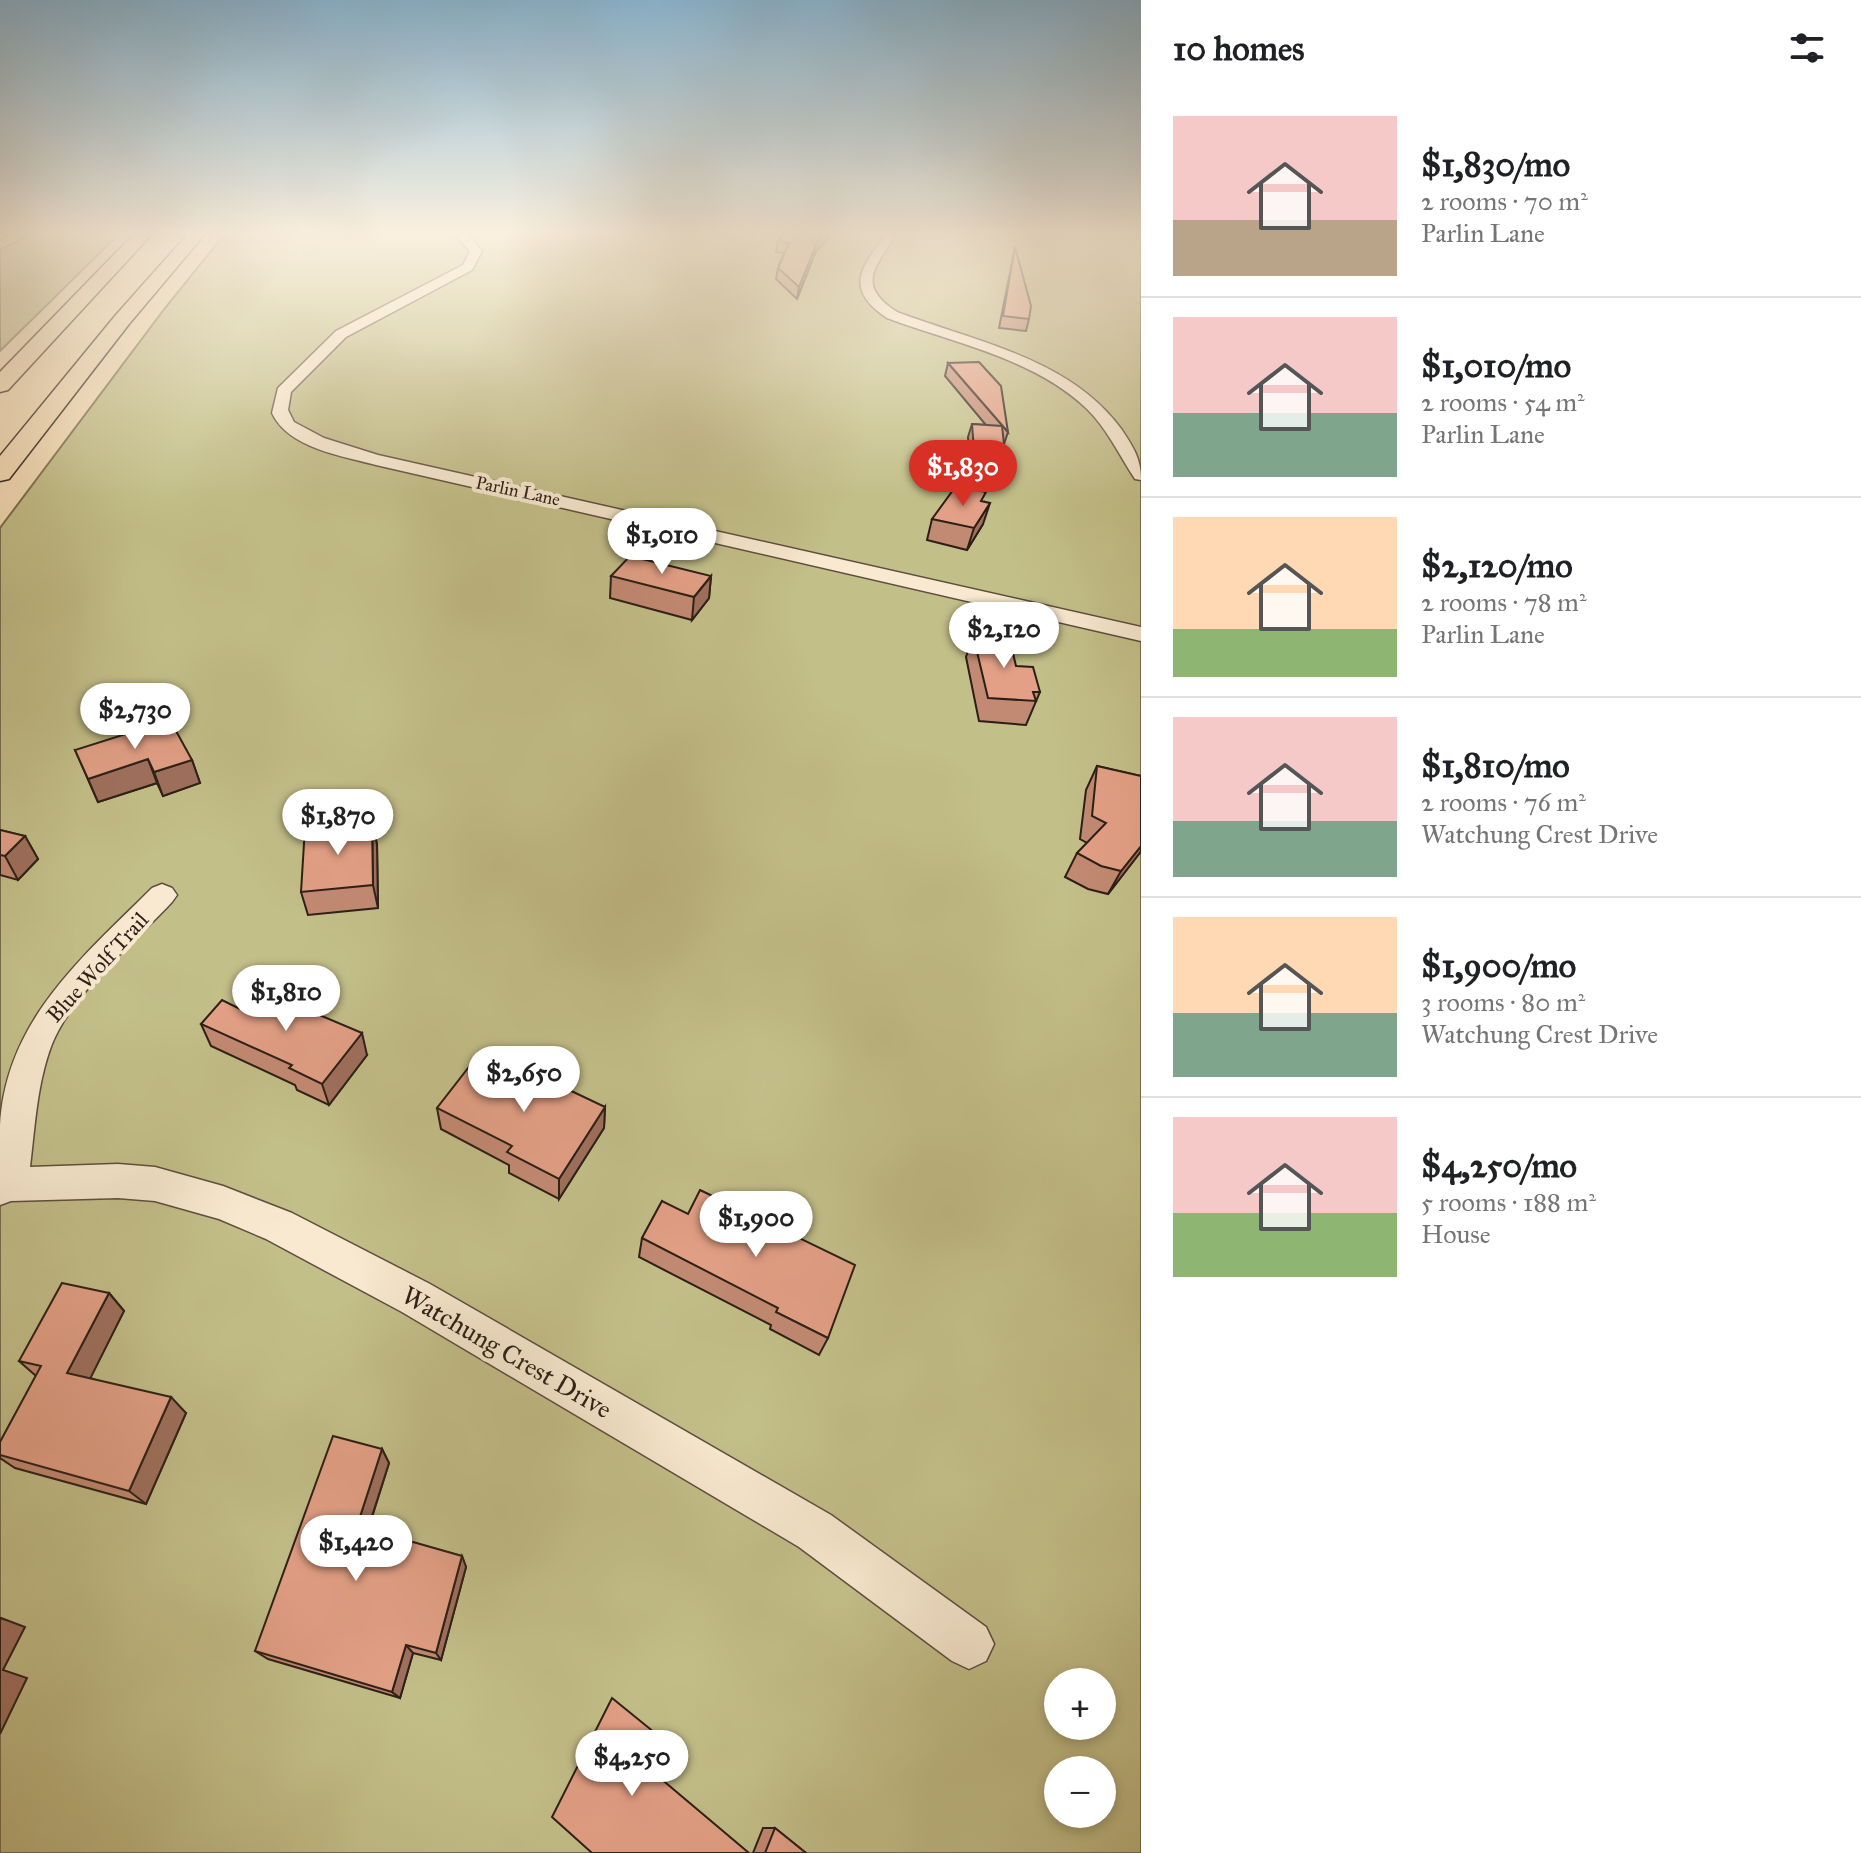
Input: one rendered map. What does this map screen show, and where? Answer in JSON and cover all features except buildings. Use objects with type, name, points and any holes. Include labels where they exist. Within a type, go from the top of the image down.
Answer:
[{"type":"highway","points":[[0,385],[61,321]]},
{"type":"highway","points":[[0,473],[121,321]]},
{"type":"street","name":"Parlin Lane","points":[[365,321],[341,334],[284,391],[280,404],[281,416],[307,438],[404,466],[1141,634]]},
{"type":"street","points":[[909,321],[1041,371],[1072,388],[1093,406],[1119,437],[1141,475]]},
{"type":"street","name":"Blue Wolf Trail","points":[[5,1186],[29,1065],[43,1028],[73,989],[162,895]]},
{"type":"street","name":"Watchung Crest Drive","points":[[5,1186],[118,1181],[155,1184],[223,1203],[279,1226],[416,1298],[815,1531],[969,1644]]},
{"type":"shaded area","points":[[0,321],[30,321],[0,351]]},
{"type":"shaded area","points":[[155,321],[1141,321],[1141,1853],[0,1853],[0,528]]}]
